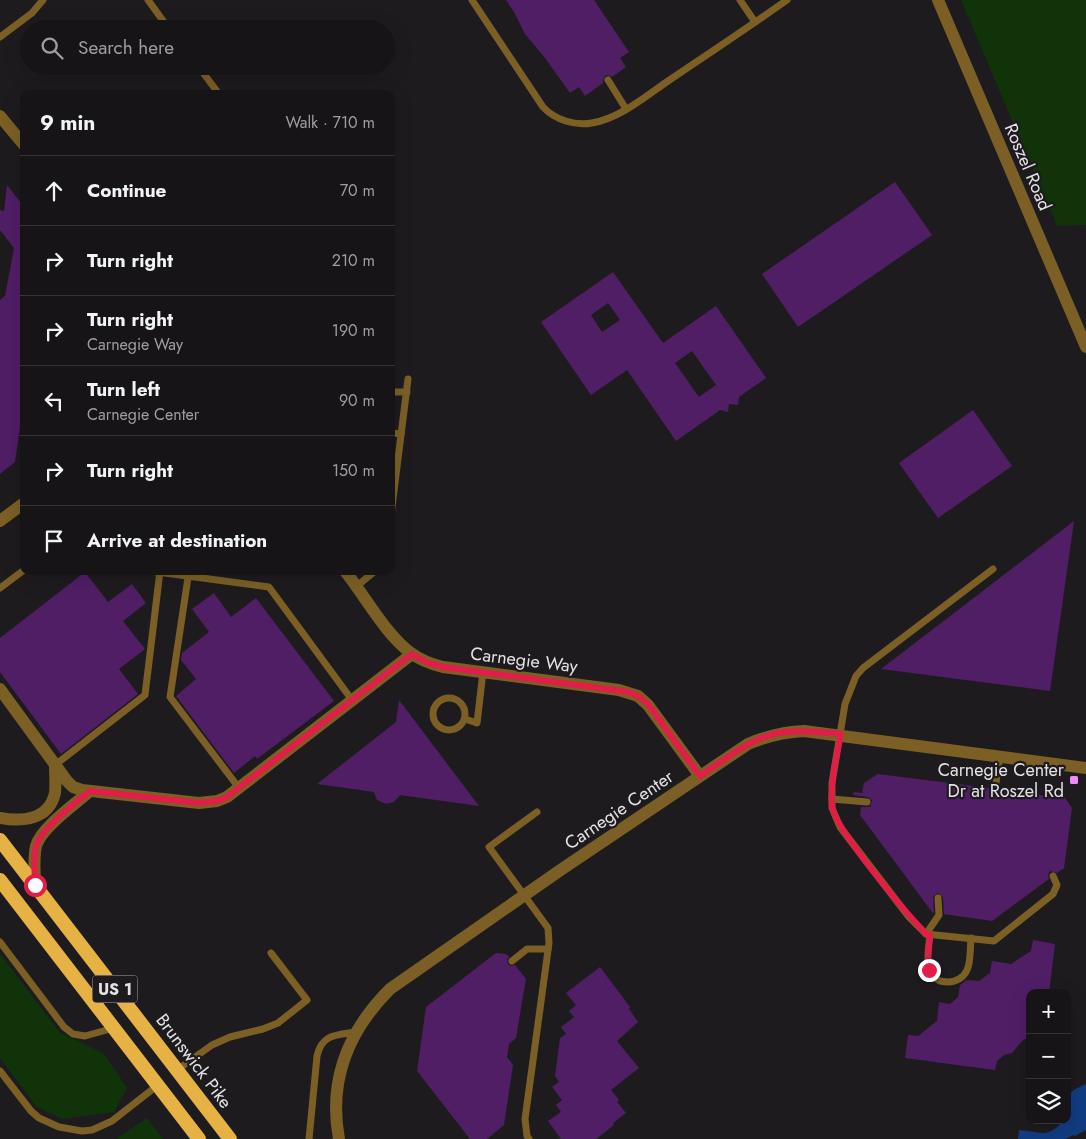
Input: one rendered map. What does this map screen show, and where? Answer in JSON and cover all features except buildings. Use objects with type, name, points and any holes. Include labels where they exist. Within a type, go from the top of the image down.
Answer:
[{"type":"highway","name":"Brunswick Pike","points":[[0,840],[230,1139]]},
{"type":"highway","name":"US 1","points":[[0,880],[199,1139]]},
{"type":"street","name":"Roszel Road","points":[[938,0],[1086,347]]},
{"type":"street","points":[[0,116],[20,140]]},
{"type":"street","points":[[0,521],[20,506]]},
{"type":"street","name":"Carnegie Way","points":[[349,575],[400,644],[412,654],[428,663],[443,667],[619,690],[638,696],[648,704],[700,776]]},
{"type":"street","points":[[0,690],[73,787],[90,791],[199,803],[217,801],[227,797],[412,654]]},
{"type":"street","name":"Carnegie Center","points":[[339,1139],[336,1104],[343,1060],[356,1032],[374,1005],[390,989],[748,744],[766,736],[784,732],[804,731],[841,734],[1086,768]]},
{"type":"street","points":[[0,818],[19,821],[36,817],[49,807],[55,793],[55,765]]},
{"type":"street","points":[[35,885],[34,858],[37,844],[46,829],[90,791]]},
{"type":"lane","points":[[23,20],[32,13],[43,0]]},
{"type":"lane","points":[[148,0],[162,20]]},
{"type":"lane","points":[[472,0],[538,101],[548,113],[559,119],[588,124],[606,119],[626,109],[787,0]]},
{"type":"lane","points":[[740,0],[755,22]]},
{"type":"lane","points":[[0,37],[20,22]]},
{"type":"lane","points":[[205,75],[216,90]]},
{"type":"lane","points":[[608,80],[626,109]]},
{"type":"lane","points":[[395,483],[408,379]]},
{"type":"lane","points":[[395,392],[407,392]]},
{"type":"lane","points":[[395,433],[401,434]]},
{"type":"lane","points":[[993,568],[863,668],[856,676],[845,704],[832,783],[832,808],[840,827],[909,917],[928,935],[994,940],[1053,894],[1057,885],[1052,876]]},
{"type":"lane","points":[[0,588],[20,573]]},
{"type":"lane","points":[[55,765],[145,695],[160,575]]},
{"type":"lane","points":[[188,575],[170,697],[239,788]]},
{"type":"lane","points":[[194,575],[269,587],[352,700]]},
{"type":"lane","points":[[357,586],[370,575]]},
{"type":"lane","points":[[465,719],[477,722],[483,672]]},
{"type":"lane","points":[[454,698],[465,709],[465,719],[458,727],[448,730],[442,728],[435,720],[434,710],[440,701],[454,698]]},
{"type":"lane","points":[[996,789],[1000,756]]},
{"type":"lane","points":[[832,799],[867,802]]},
{"type":"lane","points":[[529,1139],[525,1120],[548,949],[548,928],[489,847],[537,812]]},
{"type":"lane","points":[[938,898],[939,915],[928,935],[929,970],[935,978],[948,982],[960,979],[968,970],[971,938]]},
{"type":"lane","points":[[0,942],[64,1027],[73,1034],[84,1036],[114,1028]]},
{"type":"lane","points":[[512,961],[527,949],[548,949]]},
{"type":"lane","points":[[177,1070],[212,1045],[230,1037],[263,1029],[278,1023],[307,1000],[271,953]]},
{"type":"lane","points":[[309,1139],[317,1056],[320,1045],[328,1038],[356,1032]]},
{"type":"lane","points":[[0,1071],[32,1112],[39,1118],[59,1127],[82,1131],[92,1130],[112,1121],[158,1085]]},
{"type":"green space","points":[[961,0],[1086,0],[1086,225],[1057,226]]},
{"type":"green space","points":[[0,954],[60,1033],[104,1054],[127,1088],[114,1112],[62,1119],[37,1107],[0,1058]]},
{"type":"green space","points":[[147,1118],[163,1139],[116,1139]]},
{"type":"water","points":[[1086,1084],[1086,1130],[1066,1139],[1018,1139],[1019,1130],[1044,1133],[1053,1130],[1060,1124],[1071,1124],[1071,1093]]},
{"type":"place","name":"Carnegie Center Dr at Roszel Rd","points":[[1074,780]]},
{"type":"route","points":[[35,885],[34,858],[37,844],[46,829],[90,791],[199,803],[217,801],[227,797],[412,654],[428,663],[443,667],[619,690],[638,696],[648,704],[700,776],[748,744],[766,736],[784,732],[804,731],[841,734],[832,783],[832,808],[840,827],[909,917],[926,934],[930,935],[929,970]]}]
